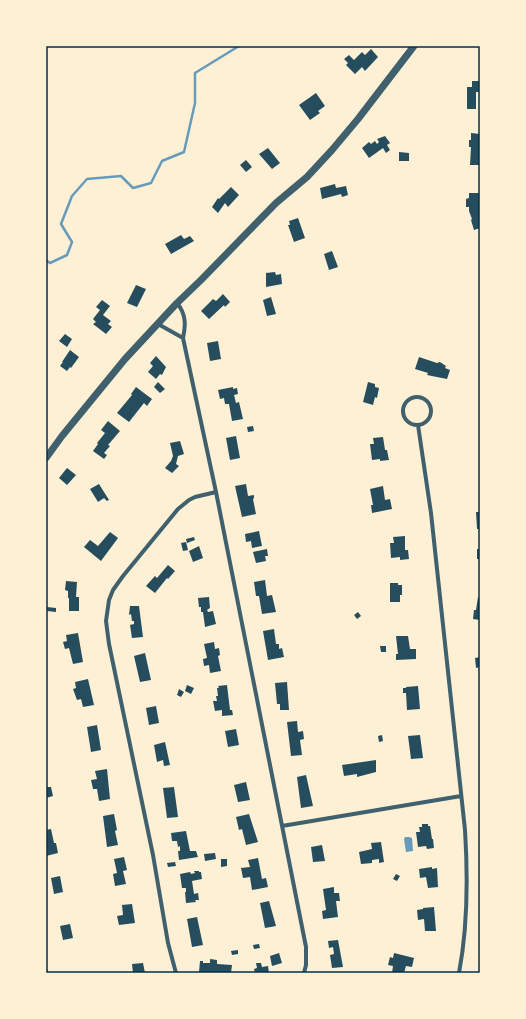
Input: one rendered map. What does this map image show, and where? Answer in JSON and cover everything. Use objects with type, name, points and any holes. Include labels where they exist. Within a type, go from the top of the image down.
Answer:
[{"type":"street","points":[[46,458],[62,436],[125,359],[177,303],[276,203],[307,177],[332,150],[358,119],[414,46]]},
{"type":"street","points":[[177,303],[184,314],[186,328],[183,338],[216,492],[306,947],[304,973]]},
{"type":"street","points":[[158,324],[183,338]]},
{"type":"street","points":[[414,397],[420,397],[425,400],[431,409],[428,420],[424,424],[418,425],[413,425],[408,422],[402,413],[405,403],[414,397]]},
{"type":"street","points":[[418,425],[431,513],[466,837],[468,886],[465,934],[459,973]]},
{"type":"street","points":[[176,973],[168,943],[153,855],[113,666],[106,621],[109,600],[113,590],[174,513],[189,500],[195,497],[216,492]]},
{"type":"street","points":[[282,826],[461,796]]},
{"type":"water","points":[[405,837],[412,838],[413,851],[406,852]]},
{"type":"building","points":[[371,49],[378,57],[365,71],[362,67],[355,74],[346,65],[348,63],[344,59],[349,55],[354,60],[362,52],[365,55]]},
{"type":"building","points":[[472,81],[480,81],[480,92],[476,92],[476,109],[467,109],[467,87],[472,87]]},
{"type":"building","points":[[316,93],[325,106],[318,111],[320,113],[310,120],[299,105]]},
{"type":"building","points":[[471,133],[480,134],[480,165],[470,165],[471,147],[469,147],[469,140],[471,140]]},
{"type":"building","points":[[385,136],[390,143],[387,145],[390,150],[386,153],[383,148],[369,158],[362,148],[369,142],[371,144],[375,141],[377,144],[379,142],[377,139]]},
{"type":"building","points":[[268,148],[280,163],[272,169],[259,154]]},
{"type":"building","points":[[399,152],[409,153],[409,161],[399,161]]},
{"type":"building","points":[[246,160],[252,167],[246,172],[240,165]]},
{"type":"building","points":[[335,184],[336,188],[346,186],[348,195],[342,197],[341,194],[322,199],[320,188]]},
{"type":"building","points":[[231,187],[239,195],[228,207],[225,203],[218,213],[212,207],[218,198],[219,199]]},
{"type":"building","points":[[469,193],[480,193],[480,228],[474,230],[469,207],[466,207],[466,199],[469,198]]},
{"type":"building","points":[[298,218],[305,238],[294,242],[288,225],[290,225],[289,221]]},
{"type":"building","points":[[181,235],[184,239],[190,236],[194,241],[171,254],[165,244]]},
{"type":"building","points":[[332,251],[338,267],[329,270],[324,254]]},
{"type":"building","points":[[275,272],[276,275],[281,274],[282,284],[266,287],[266,273]]},
{"type":"building","points":[[136,285],[146,289],[137,307],[127,303]]},
{"type":"building","points":[[223,294],[230,302],[225,307],[224,305],[209,319],[201,311],[213,299],[216,301]]},
{"type":"building","points":[[271,297],[276,314],[267,316],[263,300]]},
{"type":"building","points":[[102,300],[110,306],[103,315],[111,321],[108,324],[112,327],[106,334],[93,324],[96,322],[93,319],[100,310],[96,307]]},
{"type":"building","points":[[65,334],[72,339],[67,347],[59,341]]},
{"type":"building","points":[[218,341],[221,359],[210,361],[207,343]]},
{"type":"building","points":[[70,350],[79,357],[67,371],[60,366]]},
{"type":"building","points":[[156,356],[166,367],[162,375],[160,374],[156,379],[148,372],[153,366],[150,363]]},
{"type":"building","points":[[419,357],[437,363],[440,362],[446,366],[445,368],[450,370],[447,379],[427,375],[428,373],[415,369]]},
{"type":"building","points":[[158,382],[165,389],[160,393],[154,387]]},
{"type":"building","points":[[368,382],[375,384],[375,387],[379,388],[377,398],[375,397],[373,405],[363,402]]},
{"type":"building","points":[[136,387],[152,399],[147,406],[144,403],[129,422],[117,413],[132,395],[131,394]]},
{"type":"building","points":[[233,387],[233,389],[237,388],[238,394],[234,395],[236,403],[239,402],[243,419],[232,421],[229,404],[225,404],[224,398],[220,399],[218,390]]},
{"type":"building","points":[[108,421],[120,431],[108,445],[110,446],[104,453],[107,455],[104,459],[93,451],[105,433],[101,430]]},
{"type":"building","points":[[253,426],[254,431],[248,432],[247,427]]},
{"type":"building","points":[[236,436],[240,458],[230,460],[226,438]]},
{"type":"building","points":[[383,437],[385,450],[387,450],[389,460],[372,460],[370,444],[374,444],[373,438]]},
{"type":"building","points":[[180,441],[184,454],[178,456],[176,464],[179,466],[172,473],[165,468],[173,456],[170,443]]},
{"type":"building","points":[[67,468],[76,475],[67,485],[59,478]]},
{"type":"building","points":[[99,484],[109,500],[107,501],[104,498],[98,502],[90,489]]},
{"type":"building","points":[[246,484],[248,496],[254,495],[253,499],[256,514],[242,517],[235,486]]},
{"type":"building","points":[[383,486],[385,500],[390,499],[392,509],[372,513],[371,505],[373,505],[370,489]]},
{"type":"building","points":[[476,512],[480,512],[480,529],[477,529]]},
{"type":"building","points":[[259,531],[262,546],[252,548],[251,541],[246,542],[245,534]]},
{"type":"building","points":[[110,532],[118,538],[101,561],[84,547],[90,540],[98,546]]},
{"type":"building","points":[[405,536],[405,550],[408,550],[409,559],[400,560],[400,557],[391,558],[390,543],[394,543],[393,537]]},
{"type":"building","points":[[194,537],[195,540],[187,543],[186,539]]},
{"type":"building","points":[[186,542],[188,550],[183,551],[181,543]]},
{"type":"building","points":[[199,546],[203,558],[193,562],[189,551]]},
{"type":"building","points":[[267,549],[268,556],[265,556],[266,561],[256,563],[253,552]]},
{"type":"building","points":[[477,549],[480,549],[480,559],[477,559]]},
{"type":"building","points":[[168,565],[175,571],[168,579],[167,578],[155,593],[146,586],[155,576],[157,578]]},
{"type":"building","points":[[265,580],[267,596],[272,595],[276,612],[262,614],[259,596],[256,596],[254,582]]},
{"type":"building","points":[[66,581],[77,582],[76,597],[79,597],[79,611],[69,611],[68,591],[65,590]]},
{"type":"building","points":[[390,583],[398,583],[398,585],[402,585],[400,602],[390,602]]},
{"type":"building","points":[[209,597],[210,608],[207,610],[208,612],[213,611],[216,624],[205,627],[203,612],[201,612],[201,607],[199,607],[198,598]]},
{"type":"building","points":[[478,597],[480,598],[480,620],[473,619]]},
{"type":"building","points":[[130,606],[139,606],[143,637],[132,638],[130,625],[134,624],[134,621],[132,621],[131,614],[129,615]]},
{"type":"building","points":[[47,607],[56,608],[56,612],[47,611]]},
{"type":"building","points":[[358,612],[361,616],[357,619],[354,615]]},
{"type":"building","points":[[274,629],[276,644],[279,644],[279,649],[282,648],[284,657],[268,660],[263,631]]},
{"type":"building","points":[[78,633],[83,662],[73,664],[69,648],[65,649],[63,642],[67,641],[66,635]]},
{"type":"building","points":[[396,636],[408,636],[410,649],[416,649],[416,659],[396,660],[396,654],[398,654]]},
{"type":"building","points":[[214,642],[215,649],[219,648],[220,655],[218,656],[221,671],[210,673],[209,665],[204,666],[203,659],[207,658],[204,644]]},
{"type":"building","points":[[380,646],[386,646],[386,652],[381,652]]},
{"type":"building","points":[[145,653],[151,680],[140,682],[134,656]]},
{"type":"building","points":[[480,657],[480,667],[476,668],[475,658]]},
{"type":"building","points":[[88,679],[94,705],[83,707],[81,699],[77,700],[73,689],[76,688],[75,682]]},
{"type":"building","points":[[287,682],[289,710],[280,710],[280,704],[277,704],[275,683]]},
{"type":"building","points":[[187,685],[194,688],[191,694],[185,691]]},
{"type":"building","points":[[227,685],[230,710],[232,710],[233,715],[222,716],[222,710],[215,711],[213,701],[217,701],[216,696],[218,696],[218,686]]},
{"type":"building","points":[[418,686],[420,709],[407,710],[406,693],[403,693],[403,688]]},
{"type":"building","points":[[179,689],[184,692],[181,697],[177,695]]},
{"type":"building","points":[[156,706],[159,723],[149,725],[146,708]]},
{"type":"building","points":[[297,721],[298,732],[303,731],[304,739],[300,740],[302,755],[291,756],[287,722]]},
{"type":"building","points":[[97,725],[101,750],[91,752],[87,727]]},
{"type":"building","points":[[236,729],[239,745],[228,747],[225,731]]},
{"type":"building","points":[[382,735],[383,741],[379,742],[378,736]]},
{"type":"building","points":[[420,735],[423,758],[411,759],[408,736]]},
{"type":"building","points":[[165,742],[170,765],[164,766],[163,760],[157,762],[154,745]]},
{"type":"building","points":[[376,760],[376,772],[357,777],[357,774],[344,776],[342,765]]},
{"type":"building","points":[[107,769],[110,799],[99,801],[97,789],[93,789],[91,780],[97,779],[95,771]]},
{"type":"building","points":[[306,775],[313,806],[301,808],[297,777]]},
{"type":"building","points":[[246,782],[250,800],[238,802],[234,785]]},
{"type":"building","points":[[46,787],[51,787],[53,796],[46,798]]},
{"type":"building","points":[[174,787],[178,817],[167,818],[163,788]]},
{"type":"building","points":[[114,814],[118,845],[107,847],[103,816]]},
{"type":"building","points":[[249,814],[258,842],[246,845],[242,829],[239,830],[236,817]]},
{"type":"building","points":[[422,824],[428,824],[428,826],[430,826],[434,848],[427,849],[426,846],[418,847],[416,832],[420,832],[419,827],[422,827]]},
{"type":"building","points":[[51,829],[58,853],[46,856],[46,830]]},
{"type":"building","points":[[186,831],[190,851],[196,851],[198,857],[179,860],[178,851],[180,851],[180,846],[178,847],[177,841],[172,841],[171,833]]},
{"type":"building","points":[[381,842],[384,862],[379,863],[379,859],[372,860],[372,863],[361,864],[359,852],[372,849],[371,843]]},
{"type":"building","points":[[322,845],[325,861],[313,862],[311,847]]},
{"type":"building","points":[[215,853],[216,859],[205,861],[204,854]]},
{"type":"building","points":[[124,857],[127,870],[123,871],[126,884],[115,886],[113,874],[117,873],[114,859]]},
{"type":"building","points":[[258,858],[262,879],[266,878],[268,887],[252,890],[250,877],[243,878],[241,868],[250,867],[248,860]]},
{"type":"building","points":[[221,859],[227,859],[227,866],[221,867]]},
{"type":"building","points":[[175,862],[176,866],[168,867],[167,863]]},
{"type":"building","points":[[432,867],[432,869],[437,868],[438,887],[428,888],[426,877],[420,878],[419,869]]},
{"type":"building","points":[[194,871],[201,872],[202,879],[192,881],[194,894],[198,893],[199,900],[195,900],[196,902],[186,903],[186,888],[182,888],[180,874],[190,872],[191,874],[195,873]]},
{"type":"building","points":[[396,874],[400,876],[397,881],[393,879]]},
{"type":"building","points":[[60,876],[63,892],[54,894],[51,878]]},
{"type":"building","points":[[334,887],[334,893],[339,893],[340,901],[336,901],[338,917],[323,919],[322,911],[326,910],[323,889]]},
{"type":"building","points":[[269,901],[276,926],[265,928],[260,903]]},
{"type":"building","points":[[132,904],[135,923],[119,925],[117,916],[123,915],[122,905]]},
{"type":"building","points":[[434,907],[436,931],[425,931],[424,919],[418,920],[417,910]]},
{"type":"building","points":[[197,917],[203,945],[192,947],[187,919]]},
{"type":"building","points":[[70,924],[73,938],[63,940],[60,926]]},
{"type":"building","points":[[338,940],[343,967],[332,968],[330,955],[334,954],[333,947],[329,948],[328,941]]},
{"type":"building","points":[[259,944],[260,948],[254,949],[253,945]]},
{"type":"building","points":[[238,950],[238,954],[232,955],[231,951]]},
{"type":"building","points":[[279,953],[282,963],[272,966],[270,956]]},
{"type":"building","points":[[394,953],[414,958],[412,967],[406,966],[404,973],[392,973],[393,966],[388,965],[390,957],[393,958]]},
{"type":"building","points":[[210,959],[217,960],[217,964],[232,965],[231,973],[199,972],[200,961],[203,961],[203,963],[210,963]]},
{"type":"building","points":[[143,963],[145,973],[133,973],[132,964]]},
{"type":"building","points":[[256,963],[261,963],[262,967],[268,966],[269,973],[255,973],[254,969],[257,968]]},
{"type":"waterway","points":[[46,260],[50,263],[67,255],[72,242],[61,224],[72,196],[87,179],[121,176],[133,188],[151,183],[162,161],[184,152],[195,103],[195,73],[239,46]]}]
